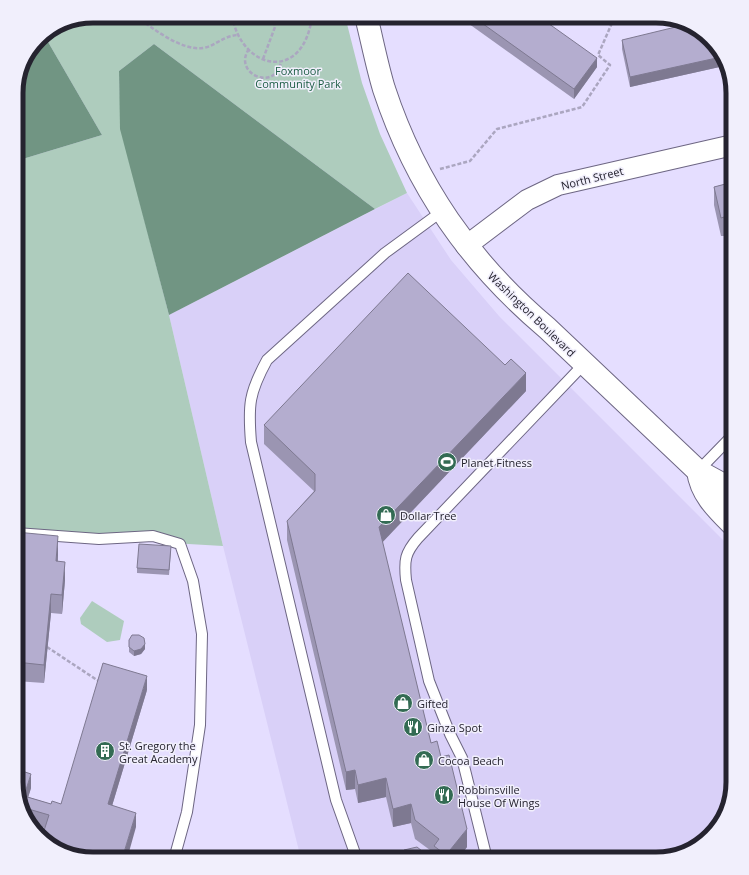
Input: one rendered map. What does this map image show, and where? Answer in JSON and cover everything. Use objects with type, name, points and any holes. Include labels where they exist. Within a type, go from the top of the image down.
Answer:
[{"type":"street","name":"Washington Boulevard","points":[[368,23],[384,88],[402,136],[420,175],[441,212],[466,246],[493,279],[698,471],[720,483],[726,488]]},
{"type":"street","name":"North Street","points":[[466,246],[527,200],[558,185],[726,147]]},
{"type":"street","points":[[698,471],[699,483],[705,494],[726,517]]},
{"type":"lane","points":[[355,852],[334,792],[251,442],[248,411],[254,383],[267,360],[385,252],[441,212]]},
{"type":"lane","points":[[485,852],[462,758],[450,734],[428,681],[406,580],[404,564],[408,550],[418,538],[584,364]]},
{"type":"lane","points":[[698,471],[726,442]]},
{"type":"lane","points":[[23,534],[99,539],[153,536],[180,544],[193,581],[202,634],[200,724],[187,812],[176,852]]},
{"type":"path","points":[[145,23],[157,32],[186,46],[203,48],[227,36],[238,35]]},
{"type":"path","points":[[234,23],[238,35],[249,49],[263,59],[271,62],[289,60],[303,46],[308,36],[311,23]]},
{"type":"path","points":[[263,59],[275,27],[274,23]]},
{"type":"path","points":[[440,169],[470,161],[497,129],[582,107],[610,65],[598,56],[612,23]]},
{"type":"path","points":[[249,49],[245,54],[246,65],[256,77],[268,78],[279,70],[281,62]]},
{"type":"path","points":[[47,647],[102,682]]},
{"type":"shaded area","points":[[47,40],[102,135],[23,159],[23,89],[25,75],[35,54]]},
{"type":"shaded area","points":[[154,44],[375,209],[169,315],[120,129],[119,71]]},
{"type":"shaded area","points":[[407,193],[451,260],[499,316],[726,543],[726,786],[725,795],[719,813],[709,828],[687,845],[674,850],[656,852],[299,852],[223,546],[169,315]]},
{"type":"green space","name":"Foxmoor Community Park","points":[[93,23],[347,23],[362,83],[380,134],[407,193],[375,209],[154,44],[119,71],[121,129],[169,315],[223,546],[23,534],[23,159],[102,135],[47,40],[66,28],[75,25]]},
{"type":"green space","points":[[92,601],[124,621],[120,640],[107,642],[81,624],[80,618]]},
{"type":"building","points":[[482,23],[548,23],[597,58],[574,89]]},
{"type":"building","points":[[678,26],[691,32],[702,40],[717,58],[630,77],[622,40]]},
{"type":"building","points":[[726,184],[726,225],[724,217],[721,218],[714,187]]},
{"type":"building","points":[[408,273],[505,365],[511,359],[526,373],[379,527],[431,743],[437,741],[441,757],[449,755],[467,829],[448,852],[442,852],[434,846],[439,839],[415,820],[411,804],[393,809],[386,778],[358,785],[355,770],[346,772],[287,521],[315,491],[315,474],[264,425]]},
{"type":"building","points":[[23,533],[58,536],[56,561],[65,562],[62,595],[51,594],[44,665],[23,663]]},
{"type":"building","points":[[139,544],[171,546],[169,570],[137,568]]},
{"type":"building","points":[[132,635],[139,635],[144,638],[145,644],[141,649],[134,651],[129,647],[129,640]]},
{"type":"building","name":"St. Gregory the Great Academy","points":[[103,663],[147,676],[108,804],[136,813],[124,852],[93,852],[75,850],[62,845],[47,835],[44,831],[49,815],[28,809],[24,796],[51,804],[52,801],[61,804]]},
{"type":"building","name":"St. Gregory the Great Academy","points":[[23,771],[31,774],[24,795]]},
{"type":"building","points":[[417,847],[423,852],[404,852],[404,850]]},
{"type":"place","name":"Planet Fitness","points":[[447,462]]},
{"type":"place","name":"Dollar Tree","points":[[386,515]]},
{"type":"place","name":"Gifted","points":[[403,703]]},
{"type":"place","name":"Ginza Spot","points":[[413,727]]},
{"type":"place","name":"St. Gregory the Great Academy","points":[[105,751]]},
{"type":"place","name":"Cocoa Beach","points":[[424,760]]},
{"type":"place","name":"Robbinsville House Of Wings","points":[[444,795]]}]
